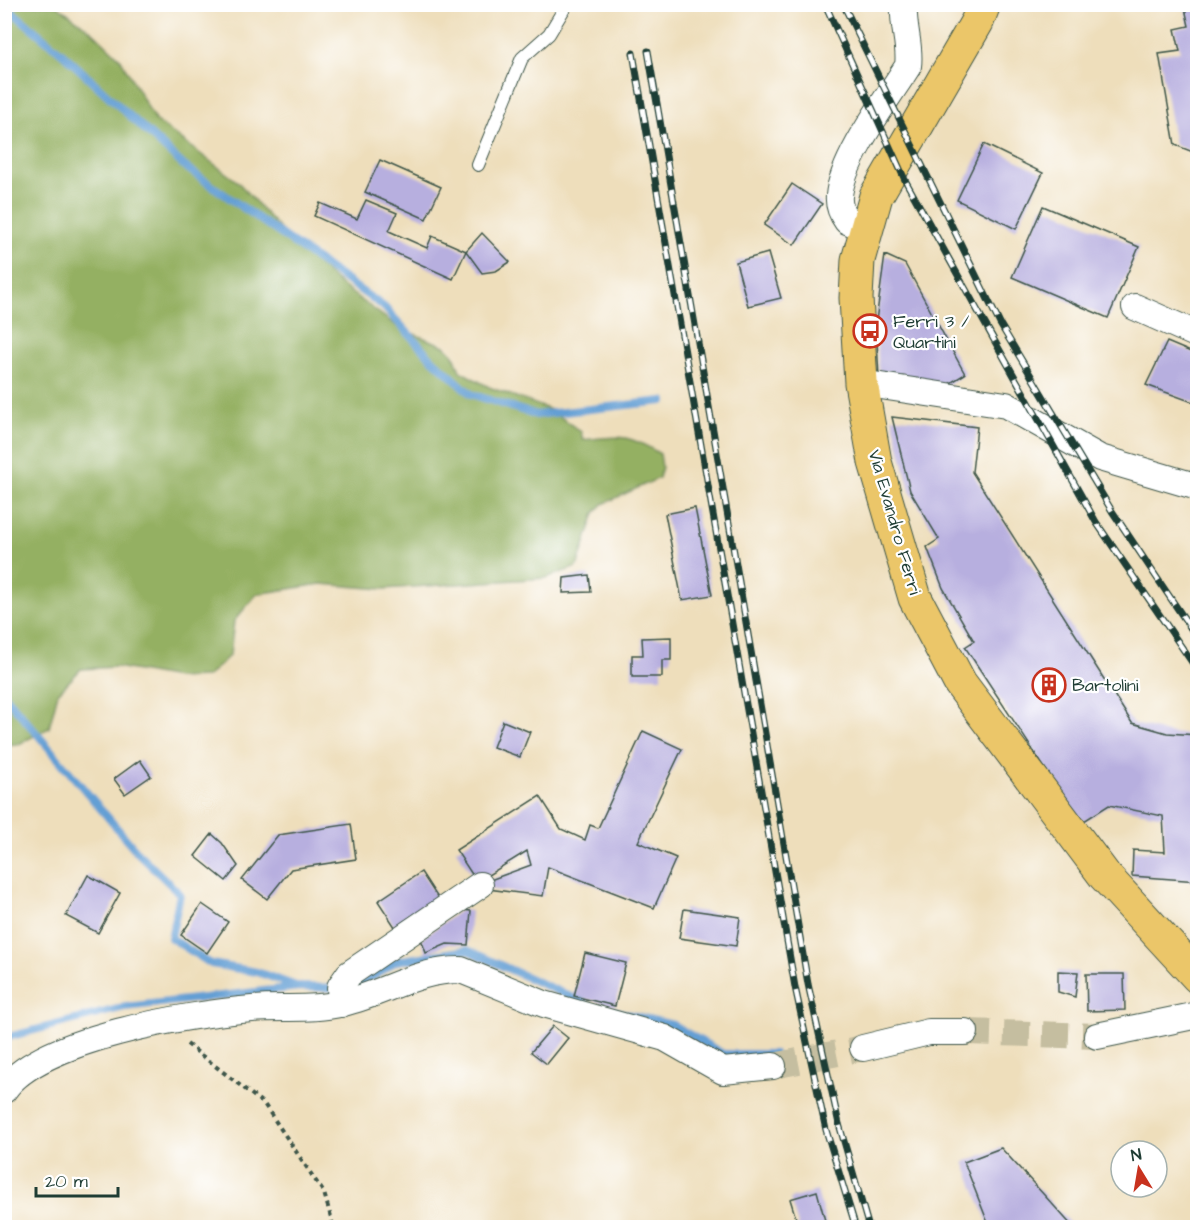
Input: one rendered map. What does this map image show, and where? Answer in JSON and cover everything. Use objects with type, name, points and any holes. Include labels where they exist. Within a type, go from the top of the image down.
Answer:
[{"type":"main road","name":"Via Evandro Ferri","points":[[984,4],[977,22],[876,196],[858,260],[856,298],[861,383],[875,462],[915,598],[960,683],[1105,876],[1197,977]]},
{"type":"street","points":[[867,229],[848,221],[840,206],[839,196],[851,159],[908,66],[909,56],[902,21],[904,4]]},
{"type":"street","points":[[1135,307],[1197,335]]},
{"type":"street","points":[[861,383],[1006,405],[1100,458],[1197,487]]},
{"type":"street","points":[[341,1004],[340,987],[349,974],[480,885]]},
{"type":"street","points":[[4,1090],[11,1080],[27,1067],[46,1058],[76,1046],[163,1021],[253,1008],[306,1008],[341,1004],[375,994],[422,973],[461,970],[544,1004],[665,1038],[723,1071],[773,1066]]},
{"type":"street","points":[[1097,1036],[1197,1015]]},
{"type":"street","points":[[862,1048],[929,1032],[964,1032]]},
{"type":"lane","points":[[478,165],[522,58],[549,34],[567,4]]},
{"type":"path","points":[[163,1021],[196,1053],[264,1104],[324,1193],[334,1227]]},
{"type":"green space","points":[[4,5],[57,5],[94,33],[120,58],[155,120],[238,182],[286,236],[342,286],[401,329],[445,346],[454,355],[460,371],[489,387],[551,410],[581,432],[583,440],[615,437],[631,439],[660,454],[662,467],[659,478],[603,504],[595,513],[577,567],[546,578],[383,589],[321,584],[257,594],[234,621],[230,655],[207,677],[177,678],[116,667],[81,669],[58,693],[49,728],[19,744],[5,745]]},
{"type":"building","points":[[1184,4],[1198,4],[1198,154],[1175,145],[1159,54],[1180,51],[1175,29],[1189,26]]},
{"type":"building","points":[[984,144],[1043,173],[1016,229],[957,200]]},
{"type":"building","points":[[380,160],[441,187],[426,219],[365,192]]},
{"type":"building","points":[[792,184],[822,204],[794,245],[764,225]]},
{"type":"building","points":[[366,200],[397,213],[389,231],[427,248],[432,236],[466,251],[453,279],[314,216],[320,203],[357,219]]},
{"type":"building","points":[[1043,206],[1139,247],[1108,318],[1012,277]]},
{"type":"building","points":[[482,233],[510,262],[496,271],[482,273],[466,251]]},
{"type":"building","points":[[768,253],[781,298],[748,306],[736,262]]},
{"type":"building","points":[[885,255],[905,264],[965,374],[944,387],[879,377],[876,321]]},
{"type":"building","points":[[1167,342],[1198,355],[1198,404],[1146,385]]},
{"type":"building","name":"Bartolini","points":[[892,417],[977,427],[972,472],[1132,723],[1167,733],[1198,735],[1198,881],[1132,876],[1133,850],[1165,852],[1163,816],[1109,805],[1081,823],[965,647],[974,641],[943,588],[927,547],[939,539],[910,491]]},
{"type":"building","points":[[695,508],[712,595],[682,600],[665,514]]},
{"type":"building","points":[[589,575],[591,592],[563,593],[564,578]]},
{"type":"building","points":[[671,637],[671,660],[662,660],[662,677],[632,677],[632,655],[643,655],[642,638]]},
{"type":"building","points":[[503,721],[530,732],[520,757],[493,747]]},
{"type":"building","points":[[643,731],[682,749],[638,842],[676,858],[654,908],[548,867],[543,896],[488,889],[490,880],[531,865],[527,851],[477,882],[456,850],[540,796],[561,829],[585,840],[590,825],[598,828]]},
{"type":"building","points":[[140,760],[151,776],[125,794],[114,779]]},
{"type":"building","points":[[351,824],[356,859],[291,869],[267,899],[242,880],[278,835]]},
{"type":"building","points":[[212,834],[222,843],[238,866],[226,881],[195,856]]},
{"type":"building","points":[[421,872],[438,898],[395,927],[378,901]]},
{"type":"building","points":[[88,875],[120,893],[98,933],[66,916]]},
{"type":"building","points":[[202,904],[228,922],[207,953],[181,935]]},
{"type":"building","points":[[684,909],[740,917],[736,946],[679,938]]},
{"type":"building","points":[[461,910],[471,911],[468,945],[447,944],[426,953],[421,939]]},
{"type":"building","points":[[585,953],[626,963],[615,1006],[574,996]]},
{"type":"building","points":[[1058,971],[1078,972],[1075,997],[1058,992]]},
{"type":"building","points":[[1086,974],[1124,974],[1125,1010],[1087,1011]]},
{"type":"building","points":[[553,1026],[568,1038],[547,1064],[531,1052]]},
{"type":"building","points":[[1001,1148],[1074,1228],[990,1228],[964,1162]]},
{"type":"building","points":[[817,1191],[827,1228],[799,1228],[790,1199]]},
{"type":"waterway","points":[[4,5],[64,55],[184,166],[384,307],[432,359],[471,394],[536,415],[663,401]]},
{"type":"waterway","points":[[4,695],[139,854],[180,894],[171,938],[211,964],[257,972],[296,986]]},
{"type":"waterway","points":[[353,990],[396,961],[467,950],[584,1003]]},
{"type":"waterway","points":[[4,1038],[125,1007],[299,987],[338,988]]},
{"type":"waterway","points":[[613,1011],[673,1025],[723,1054],[774,1054]]},
{"type":"tunnel","points":[[965,1032],[1097,1036]]},
{"type":"tunnel","points":[[773,1066],[863,1048]]},
{"type":"railway","points":[[825,4],[905,180],[989,331],[1096,522],[1198,671]]},
{"type":"railway","points":[[843,4],[1000,324],[1112,511],[1198,639]]},
{"type":"railway","points":[[648,51],[808,984],[839,1124],[869,1228]]},
{"type":"railway","points":[[633,53],[795,987],[826,1130],[856,1228]]},
{"type":"place","name":"Ferri 3 / Quartini","points":[[870,331]]},
{"type":"place","name":"Bartolini","points":[[1049,685]]}]
